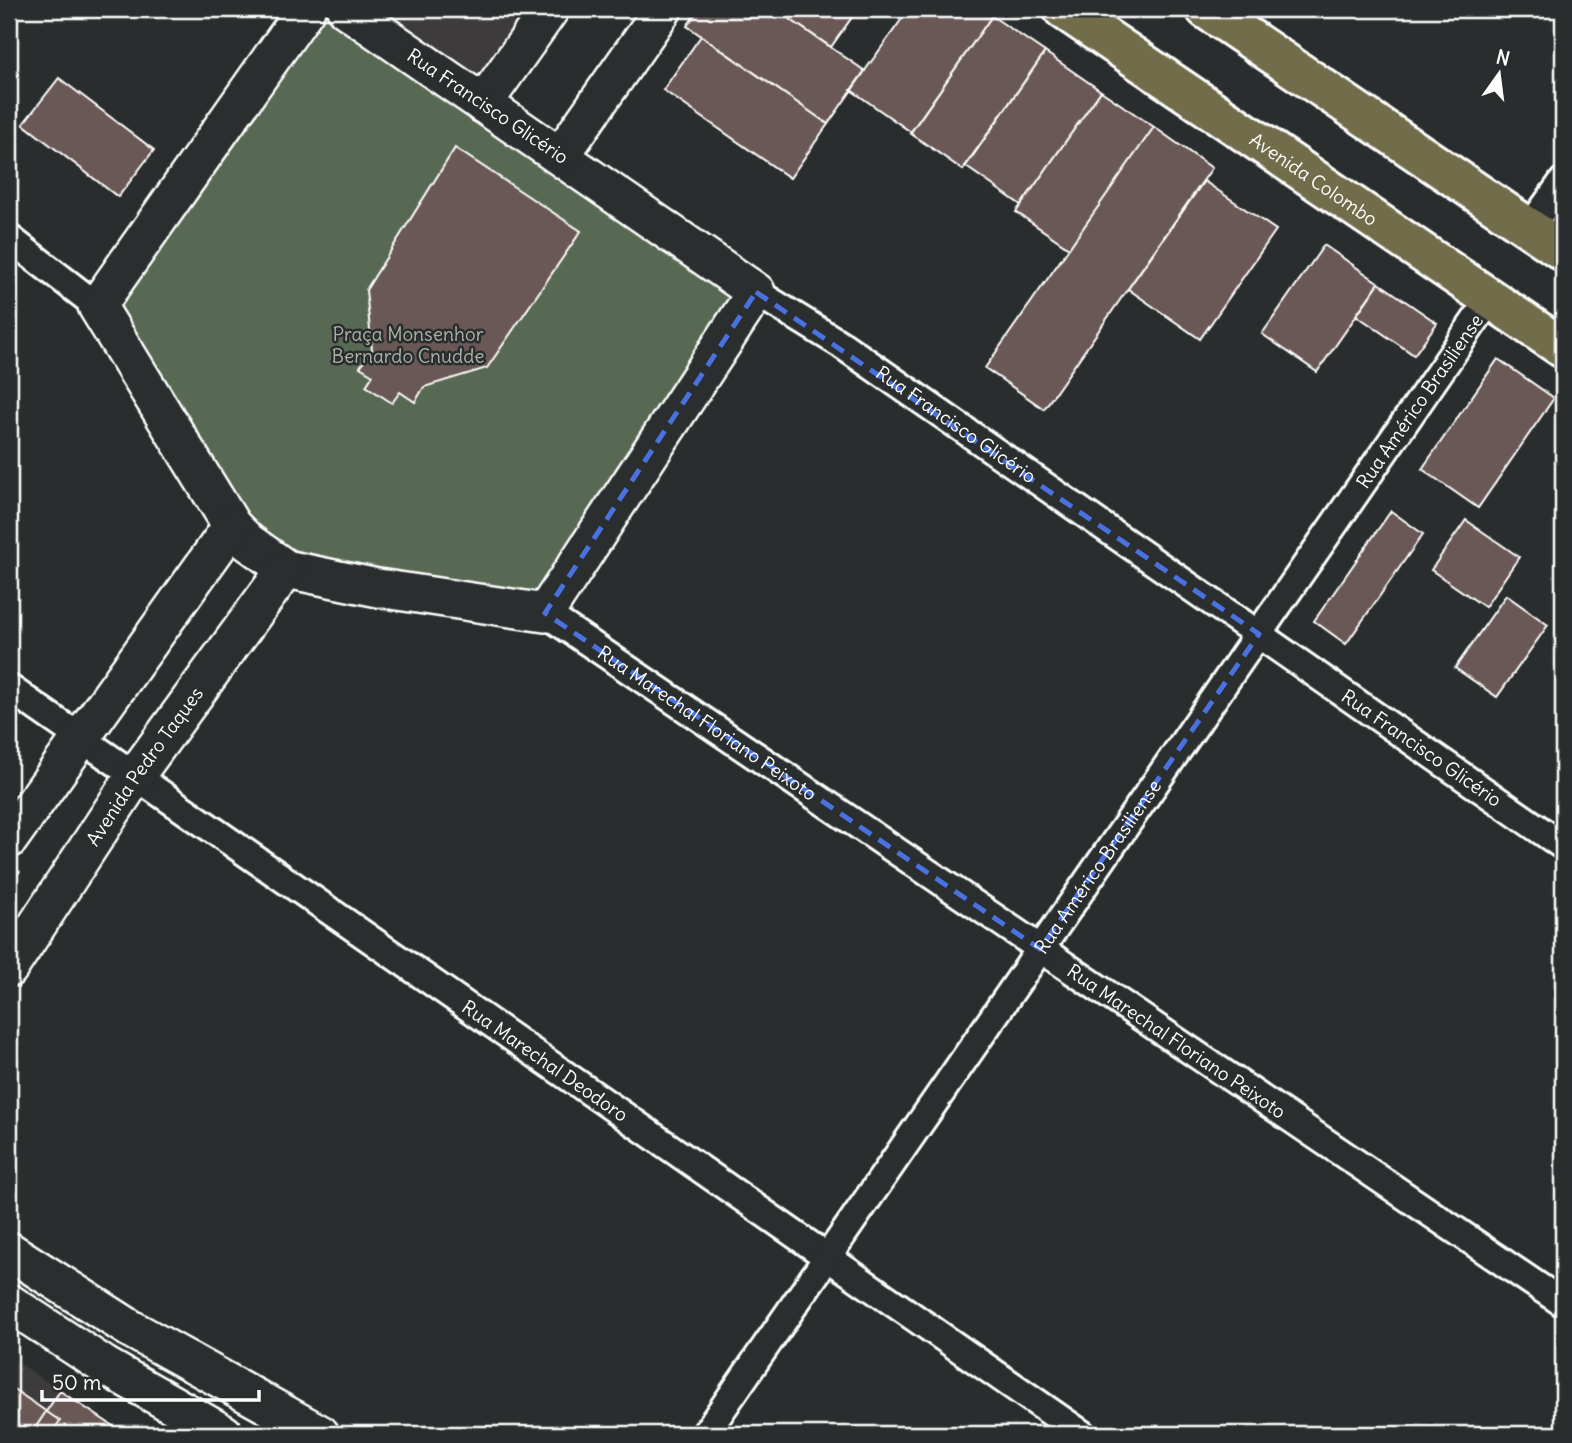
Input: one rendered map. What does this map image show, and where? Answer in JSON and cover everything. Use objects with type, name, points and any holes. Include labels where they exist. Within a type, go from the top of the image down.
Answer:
[{"type":"main road","points":[[306,9],[97,306],[232,526],[248,542],[286,569],[378,588],[545,613],[756,292]]},
{"type":"main road","name":"Rua Francisco Glicério","points":[[346,9],[756,292]]},
{"type":"main road","points":[[483,104],[550,9]]},
{"type":"main road","points":[[561,155],[663,9]]},
{"type":"main road","name":"Avenida Colombo","points":[[1063,9],[1563,348]]},
{"type":"main road","points":[[1206,9],[1563,251]]},
{"type":"main road","points":[[9,838],[232,526]]},
{"type":"main road","name":"Avenida Pedro Taques","points":[[9,968],[135,776],[286,569]]},
{"type":"main road","points":[[9,1251],[131,1329],[320,1434]]},
{"type":"main road","points":[[9,1303],[105,1366],[223,1434]]},
{"type":"main road","points":[[105,1366],[131,1329]]},
{"type":"street","points":[[1530,227],[1563,181]]},
{"type":"street","points":[[9,238],[97,306]]},
{"type":"street","name":"Rua Francisco Glicério","points":[[756,292],[842,345],[1563,846]]},
{"type":"street","name":"Rua Américo Brasiliense","points":[[705,1434],[1490,299]]},
{"type":"street","name":"Rua Marechal Floriano Peixoto","points":[[545,613],[1563,1303]]},
{"type":"street","name":"Rua Marechal Deodoro","points":[[9,688],[1082,1434]]},
{"type":"highlighted area","points":[[756,292],[1259,634],[1040,949],[545,613]]},
{"type":"shaded area","points":[[346,9],[550,9],[483,104]]},
{"type":"shaded area","points":[[9,1356],[60,1391],[31,1434],[9,1434]]},
{"type":"green space","name":"Praça Monsenhor Bernardo Cnudde","points":[[306,9],[346,9],[756,292],[545,613],[274,561],[97,306]]},
{"type":"building","points":[[699,9],[775,9],[865,71],[828,124],[687,26]]},
{"type":"building","points":[[775,9],[856,9],[857,10],[831,47]]},
{"type":"building","points":[[909,9],[982,9],[992,16],[911,132],[851,90]]},
{"type":"building","points":[[992,16],[1045,52],[963,170],[910,133]]},
{"type":"building","points":[[701,36],[828,124],[790,178],[663,90]]},
{"type":"building","points":[[1045,52],[1101,91],[1021,205],[965,166]]},
{"type":"building","points":[[59,78],[154,150],[118,197],[23,124]]},
{"type":"building","points":[[1101,91],[1154,127],[1069,248],[1016,212]]},
{"type":"building","points":[[1154,127],[1212,168],[1044,409],[985,368]]},
{"type":"building","name":"Praça Monsenhor Bernardo Cnudde","points":[[455,148],[581,231],[487,368],[424,387],[415,402],[400,392],[392,403],[366,386],[373,375],[360,367],[372,350],[366,290]]},
{"type":"building","points":[[1204,181],[1276,230],[1200,339],[1128,289]]},
{"type":"building","points":[[1324,245],[1379,283],[1317,372],[1262,334]]},
{"type":"building","points":[[1379,283],[1437,323],[1414,355],[1356,315]]},
{"type":"building","points":[[1498,359],[1554,398],[1478,508],[1422,469]]},
{"type":"building","points":[[1391,511],[1423,534],[1346,644],[1314,621]]},
{"type":"building","points":[[1466,520],[1519,557],[1485,607],[1431,570]]},
{"type":"building","points":[[1506,595],[1548,625],[1497,697],[1455,668]]},
{"type":"building","points":[[9,1386],[60,1421],[51,1434],[9,1434]]},
{"type":"building","points":[[60,1391],[125,1434],[31,1434]]}]
